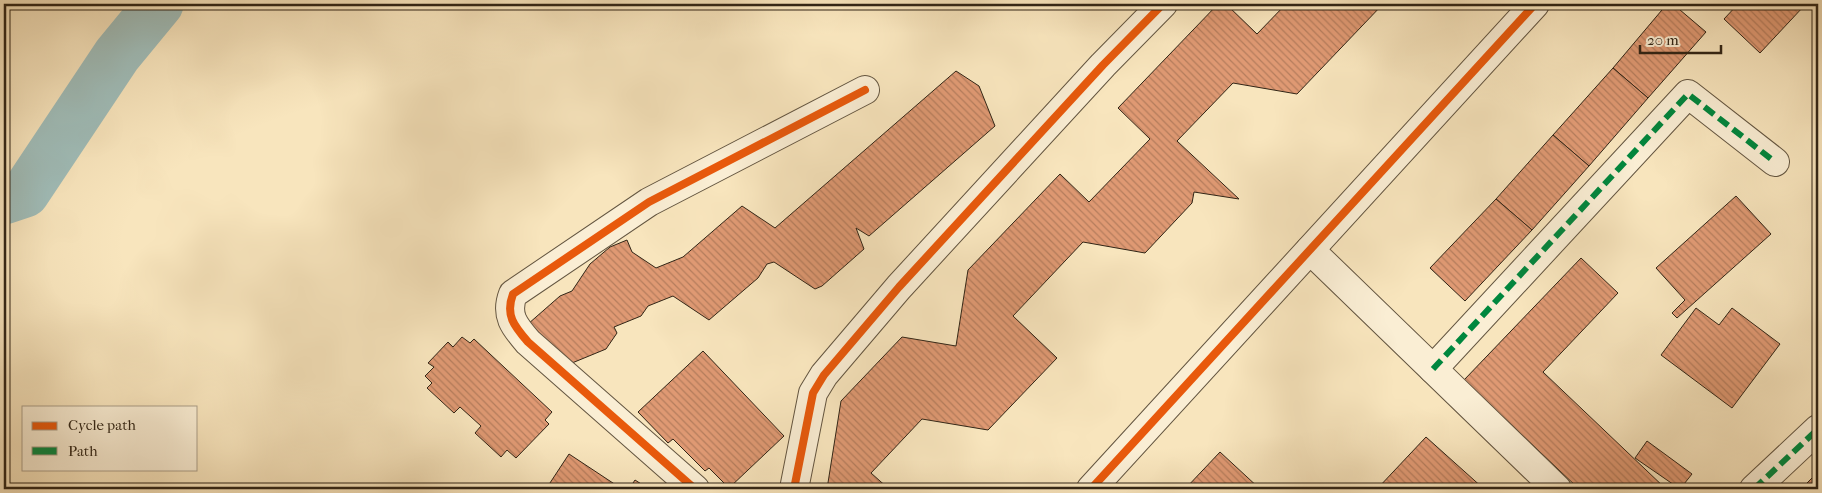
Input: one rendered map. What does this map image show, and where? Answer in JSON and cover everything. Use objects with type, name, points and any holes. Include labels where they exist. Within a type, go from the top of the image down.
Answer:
[{"type":"street","points":[[794,489],[813,394],[824,375],[932,251],[1103,65],[1164,4]]},
{"type":"street","points":[[1092,489],[1535,4]]},
{"type":"street","points":[[694,489],[528,342],[513,324],[509,314],[513,294],[649,202],[865,90]]},
{"type":"street","points":[[1433,368],[1688,94],[1775,162]]},
{"type":"street","points":[[1310,250],[1557,489]]},
{"type":"street","points":[[1754,489],[1818,429]]},
{"type":"building","points":[[1218,4],[1226,4],[1257,34],[1286,4],[1383,4],[1297,94],[1233,83],[1177,141],[1239,199],[1194,192],[1192,203],[1145,253],[1083,242],[1013,316],[1057,358],[988,430],[922,419],[871,473],[889,489],[827,489],[841,401],[902,337],[956,346],[968,270],[1060,174],[1089,202],[1150,139],[1118,108]]},
{"type":"building","points":[[1667,4],[1673,4],[1706,32],[1648,98],[1613,68]]},
{"type":"building","points":[[1738,4],[1802,4],[1804,6],[1760,53],[1724,19]]},
{"type":"building","points":[[1613,68],[1648,98],[1589,166],[1553,135]]},
{"type":"building","points":[[956,71],[979,86],[995,126],[869,236],[856,228],[864,249],[822,286],[815,289],[774,262],[767,264],[758,278],[709,320],[673,296],[648,306],[641,316],[614,327],[617,333],[606,349],[572,363],[528,324],[560,296],[572,291],[590,264],[610,247],[627,240],[632,252],[656,268],[683,257],[742,206],[775,228]]},
{"type":"building","points":[[1553,135],[1589,166],[1532,230],[1496,199]]},
{"type":"building","points":[[1736,196],[1771,234],[1677,318],[1672,313],[1685,300],[1656,268]]},
{"type":"building","points":[[1496,199],[1532,230],[1465,301],[1430,268]]},
{"type":"building","points":[[1581,258],[1618,293],[1543,372],[1666,489],[1579,489],[1464,380]]},
{"type":"building","points":[[1696,308],[1719,325],[1732,308],[1780,344],[1732,408],[1661,355]]},
{"type":"building","points":[[462,337],[470,343],[474,339],[552,412],[545,420],[549,424],[516,458],[507,450],[501,457],[475,433],[481,426],[460,407],[454,413],[427,388],[432,383],[425,376],[434,367],[428,363],[448,342],[453,347]]},
{"type":"building","points":[[703,351],[784,436],[729,488],[709,468],[705,471],[673,439],[668,443],[638,412]]},
{"type":"building","points":[[1426,437],[1484,489],[1377,489]]},
{"type":"building","points":[[1647,441],[1692,474],[1680,489],[1635,458]]},
{"type":"building","points":[[1220,452],[1260,489],[1185,489]]},
{"type":"building","points":[[569,454],[622,489],[546,489]]},
{"type":"building","points":[[1818,472],[1818,489],[1801,489]]},
{"type":"building","points":[[635,480],[649,489],[629,489]]},
{"type":"waterway","points":[[4,200],[25,193],[117,55],[159,4]]},
{"type":"marked path","points":[[1433,369],[1688,94],[1775,162]]},
{"type":"marked path","points":[[1754,489],[1818,429]]},
{"type":"cycle path","points":[[794,489],[813,393],[824,375],[899,287],[1103,65],[1163,4]]},
{"type":"cycle path","points":[[1091,489],[1535,4]]},
{"type":"cycle path","points":[[695,489],[528,342],[512,320],[510,308],[513,294],[649,202],[865,90]]}]
